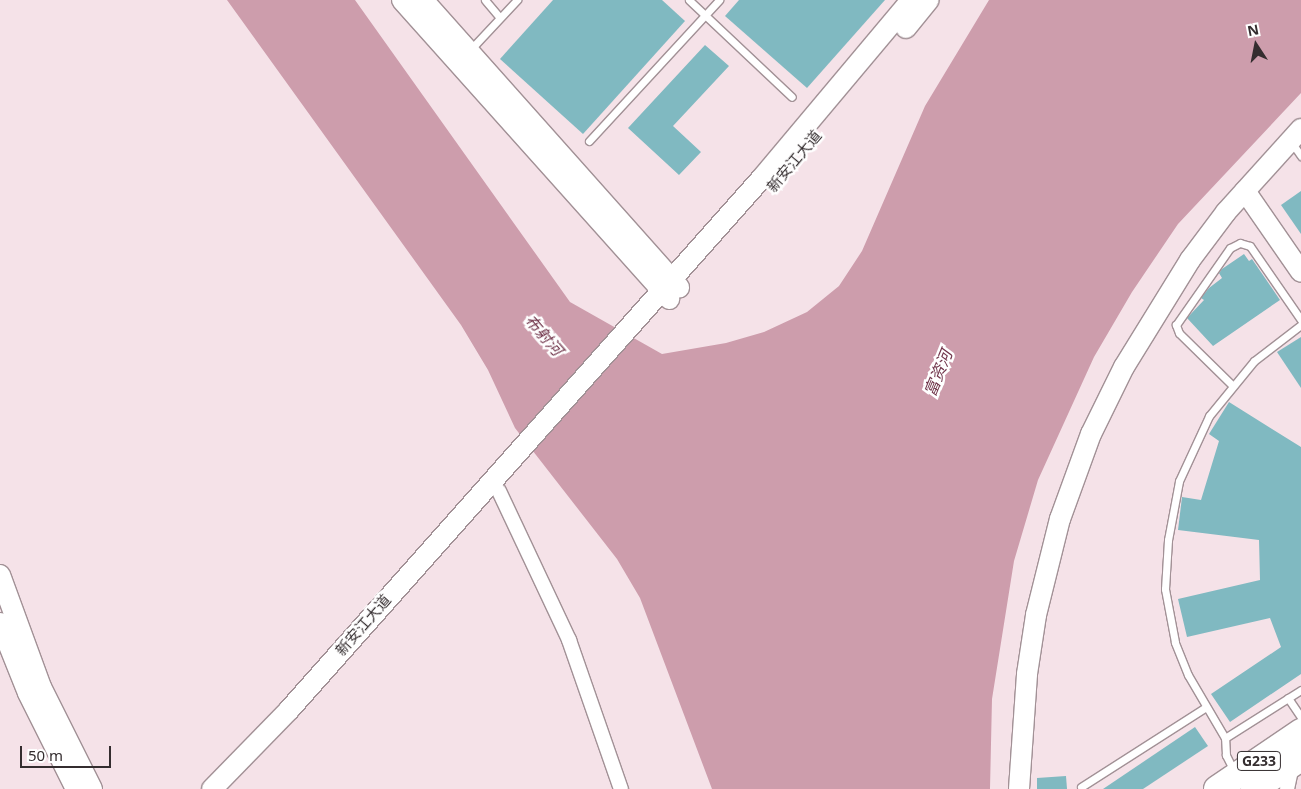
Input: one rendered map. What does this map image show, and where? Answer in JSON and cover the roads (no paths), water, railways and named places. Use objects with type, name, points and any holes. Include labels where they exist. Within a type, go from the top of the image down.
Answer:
[{"type":"highway","name":"G233","points":[[1236,784],[1301,732]]},
{"type":"highway","name":"G233","points":[[1236,784],[1297,760]]},
{"type":"main road","points":[[402,0],[671,289]]},
{"type":"main road","points":[[423,0],[671,289]]},
{"type":"main road","name":"新安江大道","points":[[212,789],[282,718],[649,314],[911,0]]},
{"type":"main road","name":"新安江大道","points":[[671,289],[771,188],[929,0]]},
{"type":"main road","points":[[1019,789],[1027,674],[1036,615],[1051,550],[1080,462],[1107,400],[1158,309],[1203,242],[1245,191],[1298,142]]},
{"type":"main road","points":[[1245,191],[1301,272]]},
{"type":"main road","name":"新安江大道","points":[[232,789],[273,748],[499,491],[516,462]]},
{"type":"main road","points":[[0,575],[41,687],[92,789]]},
{"type":"main road","points":[[0,623],[28,692],[76,789]]},
{"type":"street","points":[[499,491],[569,640],[621,789]]},
{"type":"street","points":[[1287,789],[1297,760]]},
{"type":"lane","points":[[484,0],[500,18]]},
{"type":"lane","points":[[468,52],[517,0]]},
{"type":"lane","points":[[689,0],[792,96]]},
{"type":"lane","points":[[589,141],[719,0]]},
{"type":"lane","points":[[1232,384],[1179,333],[1176,325],[1230,248],[1240,243],[1250,246],[1301,320]]},
{"type":"lane","points":[[1236,784],[1226,755],[1224,738],[1188,675],[1175,642],[1167,607],[1164,571],[1182,473],[1200,431],[1232,384],[1265,352],[1301,325]]},
{"type":"lane","points":[[1224,738],[1301,690]]},
{"type":"lane","points":[[1288,698],[1301,717]]},
{"type":"lane","points":[[1081,787],[1206,707]]},
{"type":"water","points":[[227,0],[355,0],[570,302],[662,354],[726,343],[764,332],[807,312],[839,286],[862,251],[925,106],[989,0],[1301,0],[1301,93],[1178,224],[1132,292],[1094,357],[1038,480],[1014,561],[992,699],[990,789],[712,789],[640,598],[617,559],[515,428],[488,370],[461,325]]},
{"type":"water label","name":"布射河","points":[[544,335]]},
{"type":"water label","name":"富资河","points":[[938,373]]}]
